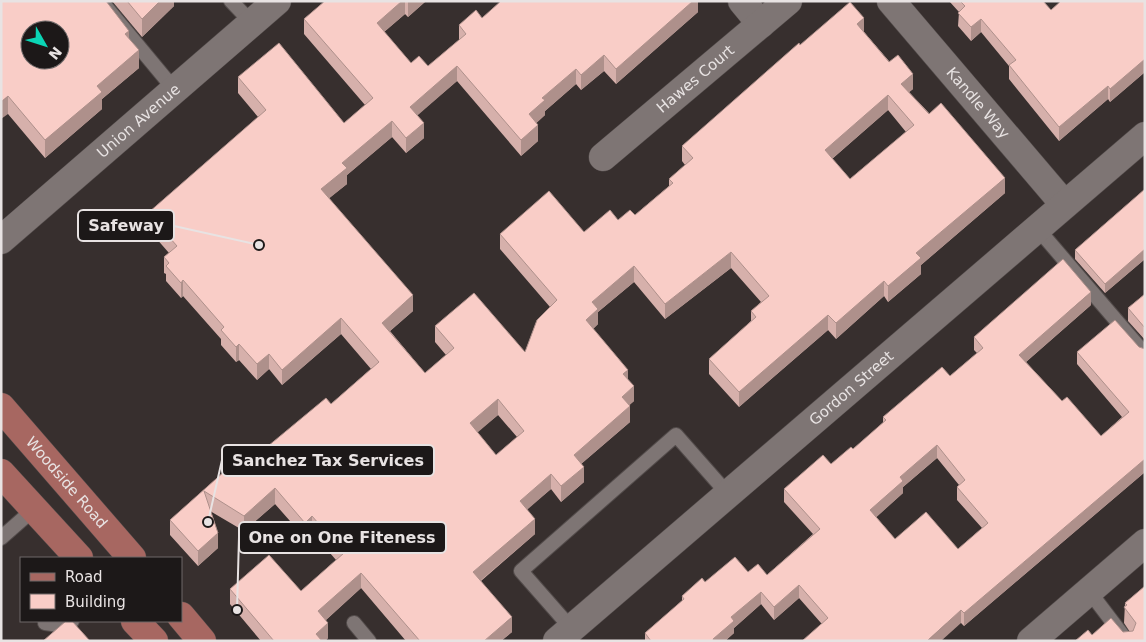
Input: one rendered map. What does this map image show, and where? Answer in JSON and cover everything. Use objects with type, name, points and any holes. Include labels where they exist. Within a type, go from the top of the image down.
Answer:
[{"type":"main road","name":"Woodside Road","points":[[1,407],[131,557]]},
{"type":"main road","points":[[1,473],[78,557]]},
{"type":"main road","points":[[182,617],[202,641]]},
{"type":"main road","points":[[136,622],[154,641]]},
{"type":"street","name":"Union Avenue","points":[[1,240],[277,1]]},
{"type":"street","points":[[742,1],[761,24]]},
{"type":"street","name":"Hawes Court","points":[[603,157],[788,1]]},
{"type":"street","name":"Kandle Way","points":[[891,1],[1064,204]]},
{"type":"street","name":"Gordon Street","points":[[564,635],[727,493],[1145,136]]},
{"type":"street","points":[[1031,641],[1145,543]]},
{"type":"lane","points":[[102,1],[174,89]]},
{"type":"lane","points":[[231,1],[252,23]]},
{"type":"lane","points":[[1037,228],[1145,354]]},
{"type":"lane","points":[[564,635],[521,571],[676,435],[727,493]]},
{"type":"lane","points":[[1,538],[34,509]]},
{"type":"lane","points":[[1089,591],[1127,641]]},
{"type":"lane","points":[[45,623],[66,626],[71,622]]},
{"type":"lane","points":[[354,623],[369,641]]},
{"type":"building","points":[[1,1],[106,1],[129,31],[125,34],[139,50],[97,86],[102,92],[45,140],[8,96],[1,102]]},
{"type":"building","points":[[127,1],[160,1],[142,19]]},
{"type":"building","points":[[325,1],[402,1],[377,23],[411,63],[419,56],[428,66],[466,34],[459,25],[476,10],[482,18],[501,1],[693,1],[616,69],[604,55],[581,75],[576,69],[542,98],[545,100],[529,114],[538,125],[521,140],[457,66],[410,107],[424,123],[406,138],[392,121],[342,163],[347,168],[321,189],[413,295],[382,323],[425,373],[454,348],[435,326],[474,293],[525,352],[537,320],[557,300],[500,234],[549,191],[584,232],[610,210],[618,220],[630,210],[635,215],[673,183],[669,179],[693,158],[682,146],[799,43],[800,45],[850,2],[864,18],[857,24],[889,62],[898,55],[913,74],[901,84],[929,114],[941,103],[1005,178],[916,253],[921,258],[888,286],[884,281],[836,323],[828,315],[739,392],[709,359],[756,317],[751,311],[769,296],[731,252],[665,304],[634,266],[592,302],[598,309],[586,320],[628,370],[623,374],[634,386],[622,397],[630,406],[574,455],[584,467],[561,486],[551,474],[520,501],[535,519],[473,572],[512,617],[484,641],[420,641],[361,573],[318,611],[328,623],[316,634],[322,641],[274,641],[230,589],[269,555],[301,591],[344,553],[312,516],[305,523],[275,488],[244,516],[204,491],[218,533],[198,551],[170,520],[244,454],[250,461],[326,398],[331,404],[379,362],[341,318],[282,370],[269,354],[257,364],[239,344],[236,347],[221,330],[224,327],[183,280],[181,283],[166,266],[169,263],[164,257],[177,246],[148,213],[266,110],[238,77],[279,43],[344,123],[373,98],[304,19]],"holes":[[[888,95],[914,125],[850,179],[825,150]],[[498,399],[524,431],[496,455],[470,423]]]},
{"type":"building","points":[[960,1],[1043,1],[1051,10],[1061,1],[1145,1],[1145,59],[1110,89],[1108,86],[1059,127],[1009,65],[1016,60],[981,19],[971,27],[958,13],[965,6]]},
{"type":"building","points":[[1145,189],[1145,249],[1105,284],[1075,250]]},
{"type":"building","points":[[1063,259],[1091,292],[1019,355],[1062,401],[1067,397],[1101,436],[1129,412],[1077,352],[1115,320],[1139,347],[1145,349],[1145,459],[964,613],[961,610],[927,641],[802,641],[828,618],[799,585],[774,607],[761,592],[731,617],[734,621],[713,639],[714,641],[651,641],[645,633],[684,599],[682,596],[702,578],[705,582],[735,557],[748,572],[758,564],[767,575],[820,529],[784,489],[823,455],[831,464],[851,447],[853,449],[886,420],[883,417],[942,367],[950,376],[983,348],[974,337]],"holes":[[[937,445],[965,480],[957,487],[988,523],[958,549],[926,512],[895,539],[870,510],[903,481],[900,477]]]},
{"type":"building","points":[[1145,294],[1145,328],[1128,308]]},
{"type":"building","points":[[1145,586],[1145,641],[1075,641],[1088,630],[1092,635],[1111,618],[1123,632],[1133,631],[1136,623],[1124,607],[1127,605],[1125,603]]},
{"type":"building","points":[[65,622],[73,622],[90,641],[43,641]]},
{"type":"place","name":"Safeway","points":[[259,245]]},
{"type":"place","name":"Sanchez Tax Services","points":[[208,522]]},
{"type":"place","name":"One on One Fiteness","points":[[237,610]]}]
